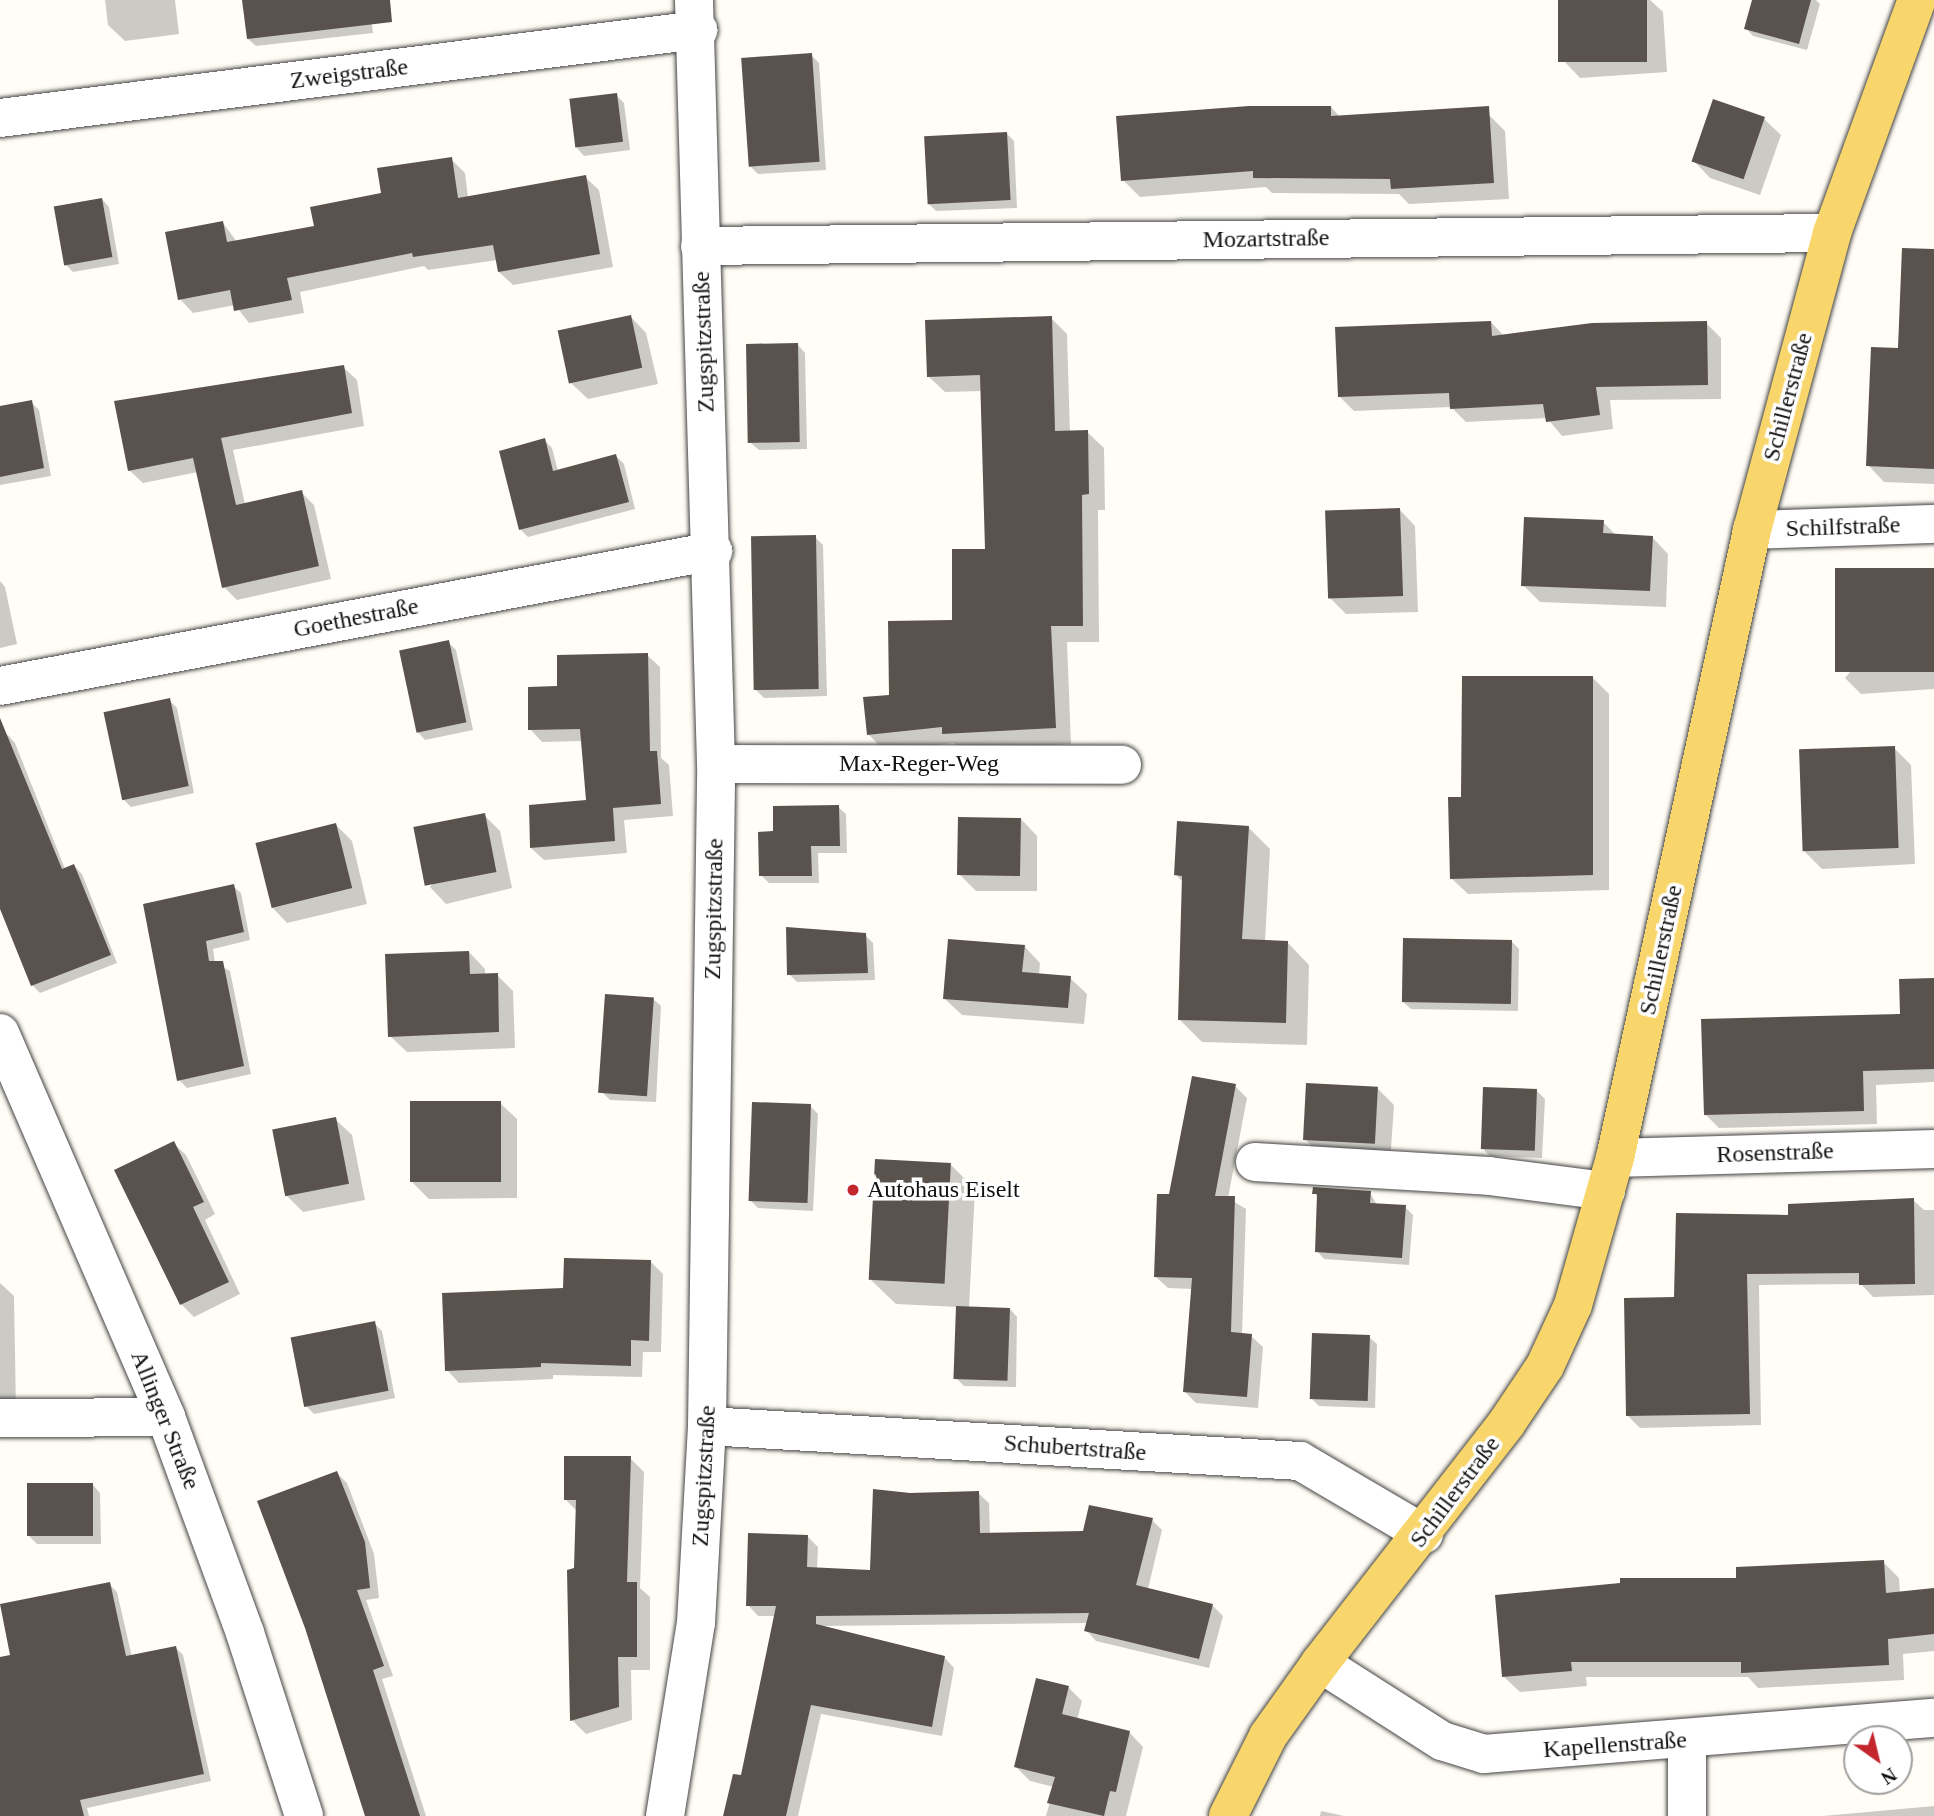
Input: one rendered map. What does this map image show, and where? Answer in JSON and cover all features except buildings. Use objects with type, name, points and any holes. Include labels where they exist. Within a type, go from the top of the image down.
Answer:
[{"type":"main road","name":"Schillerstraße","points":[[1228,1816],[1268,1736],[1320,1663],[1424,1534],[1545,1366],[1573,1305],[1611,1175],[1752,530],[1832,233],[1917,0]]},
{"type":"street","name":"Zweigstraße","points":[[0,118],[696,15]]},
{"type":"street","name":"Zugspitzstraße","points":[[665,1816],[696,1623],[707,1426],[716,764],[713,551],[700,246],[696,15]]},
{"type":"street","name":"Mozartstraße","points":[[700,246],[1832,233]]},
{"type":"street","name":"Schilfstraße","points":[[1752,530],[1934,524]]},
{"type":"street","name":"Goethestraße","points":[[0,686],[713,551]]},
{"type":"street","name":"Max-Reger-Weg","points":[[716,764],[1122,765]]},
{"type":"street","name":"Allinger Straße","points":[[0,1033],[166,1417],[245,1633],[304,1816]]},
{"type":"street","name":"Rosenstraße","points":[[1255,1162],[1489,1176],[1611,1175],[1934,1149]]},
{"type":"street","points":[[0,1418],[166,1417]]},
{"type":"street","name":"Schubertstraße","points":[[707,1426],[1300,1461],[1424,1534]]},
{"type":"street","name":"Kapellenstraße","points":[[1320,1663],[1442,1741],[1484,1754],[1687,1740],[1934,1718]]},
{"type":"street","points":[[1687,1740],[1687,1816]]},
{"type":"place","name":"Autohaus Eiselt","points":[[853,1190]]}]
